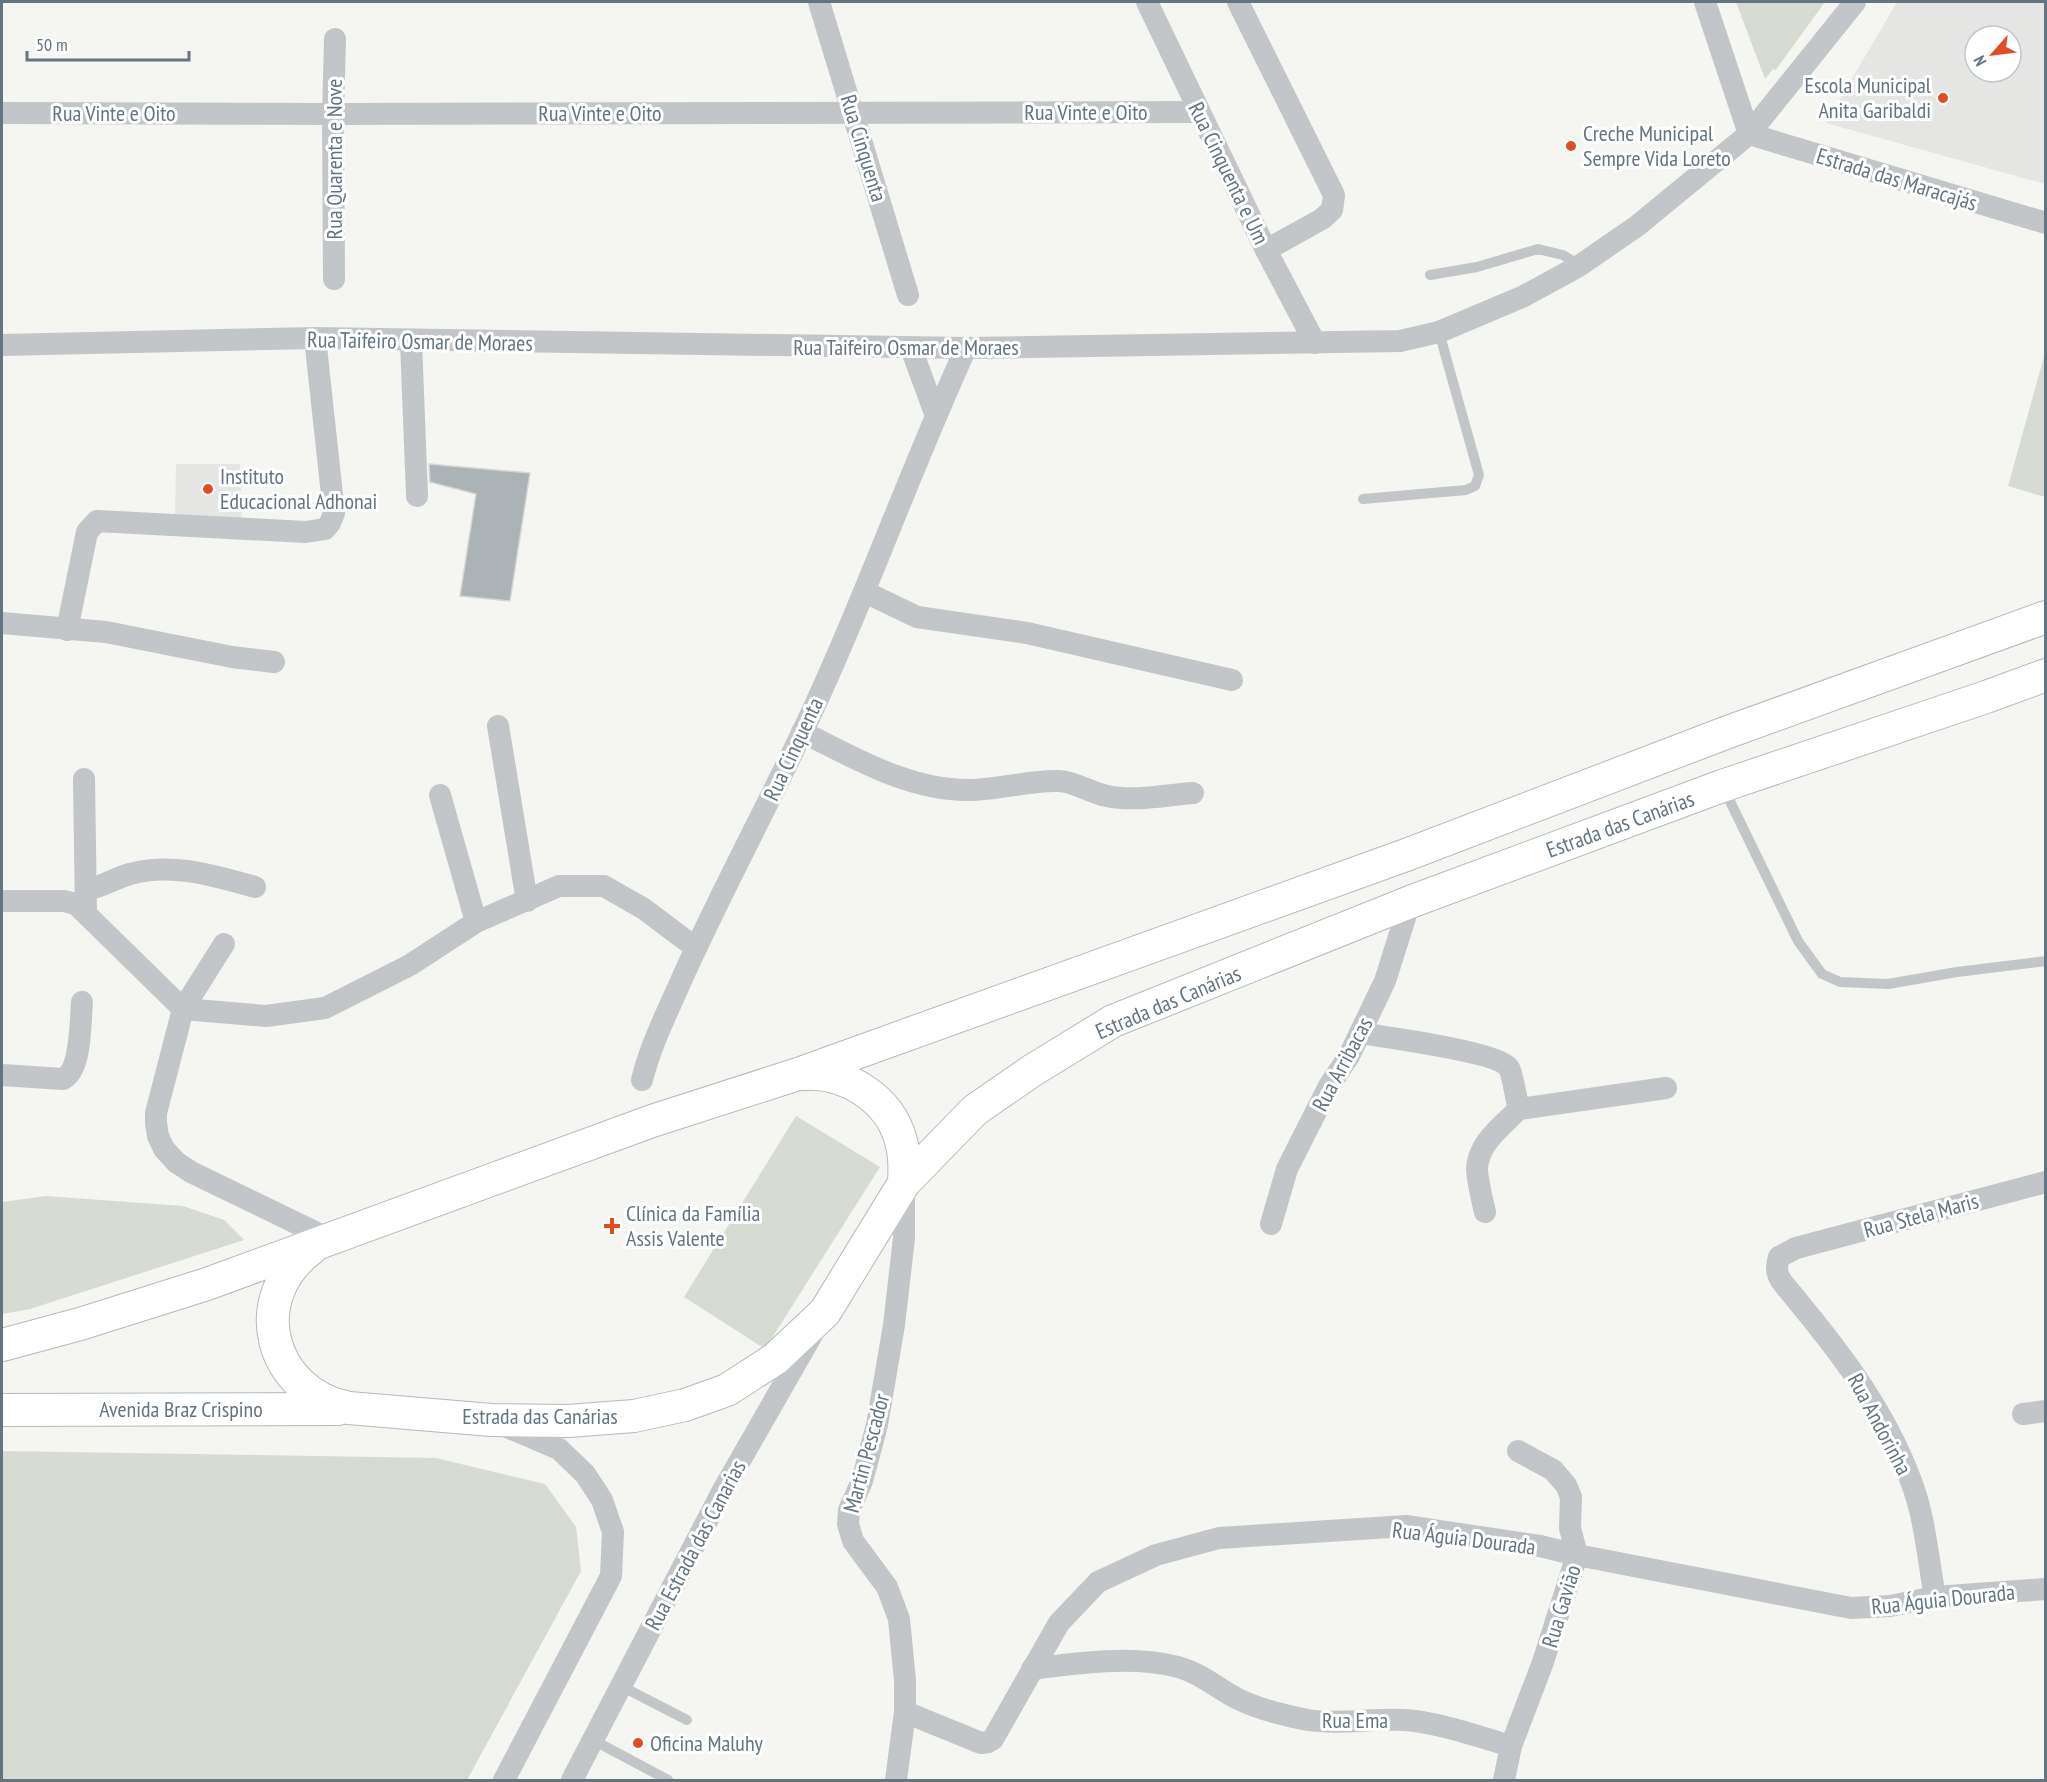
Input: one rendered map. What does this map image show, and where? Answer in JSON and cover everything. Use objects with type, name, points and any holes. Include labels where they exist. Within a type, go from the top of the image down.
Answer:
[{"type":"main road","name":"Estrada das Canárias","points":[[323,1242],[652,1121],[798,1074],[1406,855],[1728,732],[2046,617]]},
{"type":"main road","name":"Estrada das Canárias","points":[[360,1409],[491,1420],[568,1420],[623,1417],[685,1405],[727,1390],[775,1359],[825,1312],[904,1183],[975,1110],[1033,1070],[1113,1022],[1410,902],[1736,781],[1986,698],[2046,675]]},
{"type":"main road","points":[[1728,732],[1736,781]]},
{"type":"main road","points":[[798,1074],[820,1074],[842,1078],[861,1088],[878,1102],[892,1119],[901,1139],[905,1161],[904,1183]]},
{"type":"main road","points":[[2,1345],[80,1324],[207,1284],[323,1242]]},
{"type":"main road","points":[[323,1242],[298,1258],[284,1276],[275,1298],[272,1321],[275,1343],[284,1365],[298,1383],[326,1402],[360,1409]]},
{"type":"main road","name":"Avenida Braz Crispino","points":[[2,1410],[360,1409]]},
{"type":"street","name":"Rua Cinquenta","points":[[819,2],[908,296]]},
{"type":"street","name":"Rua Cinquenta e Um","points":[[1147,2],[1266,250],[1315,343]]},
{"type":"street","points":[[1238,2],[1334,195],[1332,210],[1322,219],[1266,250]]},
{"type":"street","points":[[1705,2],[1749,134]]},
{"type":"street","name":"Rua Taifeiro Osmar de Moraes","points":[[2,345],[315,338],[911,348],[1400,341],[1439,332],[1521,297],[1579,266],[1636,226],[1749,134],[1855,2]]},
{"type":"street","name":"Rua Quarenta e Nove","points":[[334,279],[335,39]]},
{"type":"street","name":"Rua Vinte e Oito","points":[[2,113],[1199,112]]},
{"type":"street","name":"Estrada das Maracajás","points":[[1749,134],[2046,223]]},
{"type":"street","points":[[67,630],[87,532],[97,521],[306,532],[325,529],[334,513],[315,338]]},
{"type":"street","points":[[411,341],[417,496]]},
{"type":"street","points":[[911,348],[936,416]]},
{"type":"street","name":"Rua Cinquenta","points":[[642,1080],[654,1041],[696,948],[802,732],[865,592],[966,348]]},
{"type":"street","points":[[865,592],[917,617],[1027,633],[1232,680]]},
{"type":"street","points":[[2,623],[106,632],[232,657],[274,662]]},
{"type":"street","points":[[498,726],[527,901]]},
{"type":"street","points":[[802,732],[888,773],[919,784],[949,790],[983,789],[1053,781],[1069,783],[1118,798],[1194,793]]},
{"type":"street","points":[[84,779],[86,914]]},
{"type":"street","points":[[440,795],[476,922]]},
{"type":"street","points":[[86,890],[100,888],[131,873],[173,870],[201,872],[255,887]]},
{"type":"street","points":[[2,901],[64,901],[76,904],[183,1009],[266,1016],[325,1008],[410,965],[476,922],[559,885],[604,886],[644,909],[696,948]]},
{"type":"street","name":"Rua Arribacas","points":[[1271,1224],[1287,1169],[1329,1086],[1349,1056],[1385,981],[1410,902]]},
{"type":"street","points":[[224,944],[183,1009],[156,1113],[158,1136],[164,1149],[176,1162],[191,1172],[323,1242]]},
{"type":"street","points":[[2,1075],[63,1079],[68,1077],[75,1066],[81,1002]]},
{"type":"street","points":[[1360,1033],[1474,1054],[1503,1063],[1508,1066],[1511,1073],[1519,1109]]},
{"type":"street","points":[[1485,1212],[1478,1170],[1480,1154],[1489,1138],[1519,1109],[1666,1088]]},
{"type":"street","name":"Rua Stela Maris","points":[[1796,1248],[2046,1182]]},
{"type":"street","name":"Martin Pescador","points":[[896,1780],[905,1712],[905,1681],[899,1619],[887,1587],[853,1541],[848,1524],[849,1510],[861,1481],[877,1425],[894,1325],[904,1238],[904,1183]]},
{"type":"street","name":"Rua Andorinha","points":[[1796,1248],[1779,1257],[1776,1267],[1778,1276],[1848,1365],[1870,1397],[1892,1438],[1912,1482],[1935,1597]]},
{"type":"street","name":"Rua Estrada das Canarias","points":[[572,1780],[722,1492],[825,1312]]},
{"type":"street","points":[[2023,1414],[2046,1411]]},
{"type":"street","points":[[491,1420],[559,1449],[585,1474],[602,1500],[614,1532],[611,1576],[504,1780]]},
{"type":"street","name":"Rua Gavião","points":[[1504,1780],[1511,1746],[1543,1662],[1577,1555],[1570,1528],[1571,1497],[1566,1485],[1553,1470],[1518,1451]]},
{"type":"street","name":"Rua Águia Dourada","points":[[905,1712],[981,1743],[988,1742],[993,1739],[1059,1623],[1098,1582],[1156,1555],[1219,1538],[1406,1526],[1540,1546],[1851,1608],[1890,1606],[1935,1597],[2046,1589]]},
{"type":"street","name":"Rua Ema","points":[[1032,1669],[1087,1662],[1138,1662],[1177,1666],[1205,1678],[1238,1698],[1307,1720],[1334,1722],[1406,1720],[1459,1731],[1511,1746]]},
{"type":"lane","points":[[1430,275],[1477,267],[1538,249],[1563,255],[1579,266]]},
{"type":"lane","points":[[1363,499],[1466,490],[1474,486],[1479,475],[1439,332]]},
{"type":"lane","points":[[1736,781],[1798,941],[1822,974],[1840,982],[1888,984],[1957,972],[2046,961]]},
{"type":"lane","points":[[621,1686],[687,1720]]},
{"type":"lane","points":[[593,1740],[668,1780]]},
{"type":"shaded area","points":[[1736,2],[1825,2],[1775,71],[1774,68],[1765,79]]},
{"type":"shaded area","name":"Escola Municipal Anita Garibaldi","points":[[1897,2],[2045,2],[2045,184],[1826,123]]},
{"type":"shaded area","points":[[2045,353],[2046,497],[2008,486]]},
{"type":"shaded area","name":"Instituto Educacional Adhonai","points":[[176,464],[240,464],[242,521],[175,521]]},
{"type":"shaded area","points":[[796,1116],[880,1167],[765,1349],[684,1297]]},
{"type":"shaded area","points":[[46,1196],[183,1206],[224,1220],[244,1240],[30,1309],[2,1314],[2,1202]]},
{"type":"shaded area","points":[[2,1451],[436,1458],[545,1484],[576,1527],[581,1571],[467,1780],[2,1780]]},
{"type":"building","points":[[429,464],[530,473],[510,601],[460,596],[476,494],[430,482]]},
{"type":"place","name":"Escola Municipal Anita Garibaldi","points":[[1943,98]]},
{"type":"place","name":"Creche Municipal Sempre Vida Loreto","points":[[1571,146]]},
{"type":"place","name":"Instituto Educacional Adhonai","points":[[208,489]]},
{"type":"place","name":"Clínica da Família Assis Valente","points":[[612,1226]]},
{"type":"place","name":"Oficina Maluhy","points":[[638,1743]]}]
